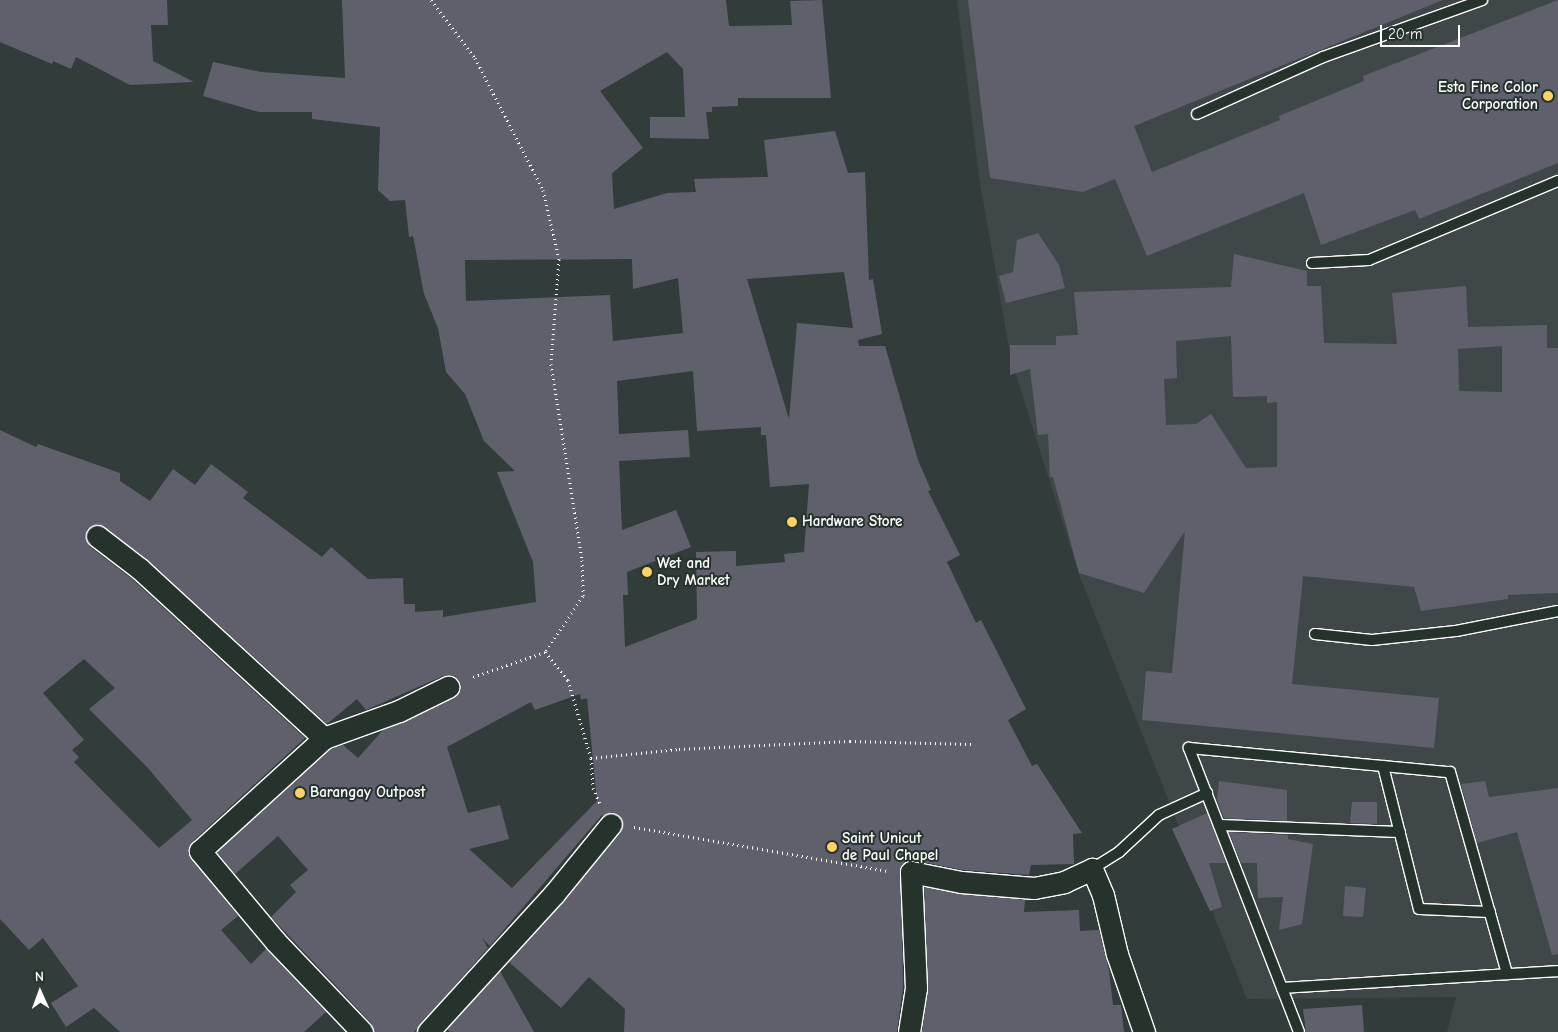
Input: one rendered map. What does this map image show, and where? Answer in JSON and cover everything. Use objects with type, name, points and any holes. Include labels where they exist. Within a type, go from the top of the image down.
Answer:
[{"type":"street","points":[[97,536],[140,568],[324,738]]},
{"type":"street","points":[[362,1032],[276,942],[200,851],[324,738],[398,711],[448,687]]},
{"type":"street","points":[[428,1032],[554,894],[611,824]]},
{"type":"street","points":[[909,1032],[916,988],[912,872],[986,885],[1034,888],[1064,882],[1092,869],[1103,894],[1117,954],[1144,1032]]},
{"type":"lane","points":[[1197,114],[1323,58],[1482,0]]},
{"type":"lane","points":[[1312,263],[1369,260],[1558,181]]},
{"type":"lane","points":[[1315,634],[1382,639],[1456,631],[1558,611]]},
{"type":"lane","points":[[1299,1032],[1190,748],[1450,772],[1507,974]]},
{"type":"lane","points":[[1383,766],[1419,909],[1490,912]]},
{"type":"lane","points":[[1092,869],[1119,852],[1160,815],[1206,793]]},
{"type":"lane","points":[[1219,825],[1400,832]]},
{"type":"lane","points":[[1282,988],[1558,971]]},
{"type":"path","points":[[431,0],[475,58],[543,190],[559,259],[551,364],[582,560],[583,596],[545,652],[448,687]]},
{"type":"path","points":[[545,652],[568,680],[591,758],[593,788],[611,824],[814,856],[858,868],[912,872]]},
{"type":"path","points":[[591,758],[679,749],[850,742],[971,744]]},
{"type":"shaded area","points":[[957,0],[1558,0],[1558,1032],[1447,1032],[1456,997],[1247,999],[1079,574],[1011,359],[979,177]]},
{"type":"building","points":[[0,0],[167,0],[168,25],[151,25],[153,61],[194,82],[130,85],[76,57],[71,69],[53,61],[52,64],[0,42]]},
{"type":"building","points":[[342,0],[726,0],[729,26],[792,25],[790,1],[822,0],[831,98],[738,98],[738,106],[712,107],[712,112],[706,112],[709,139],[650,138],[650,117],[685,117],[683,69],[667,52],[600,91],[643,148],[612,173],[614,209],[667,193],[696,192],[694,179],[768,177],[764,140],[835,131],[848,173],[865,172],[869,280],[873,279],[882,334],[858,340],[859,346],[885,346],[918,460],[931,490],[928,491],[960,555],[947,562],[976,623],[981,620],[1026,709],[1008,720],[1032,766],[1037,764],[1082,833],[1073,834],[1074,864],[1031,865],[1029,875],[963,870],[913,860],[901,865],[903,987],[897,1032],[624,1032],[625,1009],[589,977],[561,1008],[509,962],[621,832],[622,819],[612,812],[601,816],[490,946],[482,938],[488,948],[414,1032],[374,1032],[371,1023],[271,917],[296,892],[290,885],[308,870],[278,836],[235,874],[217,852],[331,749],[343,745],[358,758],[383,730],[454,698],[460,688],[459,681],[455,676],[443,676],[366,710],[357,699],[327,724],[148,560],[98,524],[87,529],[89,546],[132,579],[305,738],[192,842],[188,853],[238,916],[221,930],[251,964],[266,949],[326,1012],[304,1032],[120,1032],[94,1008],[66,1027],[51,1003],[78,986],[43,938],[29,950],[0,919],[0,430],[36,447],[38,444],[120,473],[120,481],[150,501],[173,469],[195,485],[211,464],[248,492],[243,498],[322,557],[331,547],[368,579],[403,578],[404,604],[415,604],[415,612],[443,610],[443,617],[536,602],[533,562],[497,472],[515,471],[484,441],[465,394],[446,372],[438,328],[424,294],[413,236],[409,237],[405,200],[390,201],[378,190],[380,127],[312,119],[312,112],[259,112],[203,96],[213,62],[261,72],[345,78]],"holes":[[[632,259],[633,289],[678,278],[683,333],[613,341],[610,295],[466,301],[465,260]],[[844,272],[853,328],[797,323],[789,419],[747,279]],[[693,371],[697,431],[761,427],[761,435],[766,435],[770,487],[809,484],[804,552],[784,554],[785,562],[736,566],[736,551],[696,552],[697,619],[625,647],[623,595],[628,595],[627,572],[691,547],[676,510],[622,530],[619,461],[690,457],[688,430],[619,434],[617,381]],[[84,659],[115,688],[89,709],[147,767],[192,820],[159,848],[74,762],[79,757],[72,750],[84,740],[43,693]],[[580,694],[581,700],[587,698],[597,801],[512,888],[469,849],[509,839],[500,805],[468,813],[447,747],[531,702],[535,710]]]},
{"type":"building","points":[[968,0],[1443,0],[1134,126],[1152,172],[1280,120],[1279,116],[1364,81],[1363,76],[1558,0],[1558,163],[1419,219],[1415,210],[1321,245],[1304,193],[1147,256],[1115,179],[1083,192],[990,178]]},
{"type":"building","points":[[1038,233],[1059,265],[1065,288],[1006,303],[999,276],[1013,272],[1017,240]]},
{"type":"building","points":[[1234,254],[1307,271],[1307,286],[1321,286],[1324,343],[1397,344],[1392,293],[1466,286],[1468,327],[1547,325],[1547,348],[1558,348],[1558,593],[1508,595],[1508,599],[1421,611],[1414,587],[1303,576],[1292,684],[1439,698],[1434,748],[1142,720],[1146,671],[1172,673],[1185,531],[1144,593],[1079,573],[1053,477],[1050,477],[1048,434],[1038,435],[1030,369],[1010,375],[1010,345],[1056,345],[1056,336],[1078,335],[1074,292],[1231,287]],"holes":[[[1231,336],[1233,397],[1267,396],[1267,403],[1277,402],[1277,467],[1246,468],[1211,414],[1196,424],[1166,425],[1164,379],[1177,378],[1176,341]],[[1502,346],[1502,392],[1459,391],[1458,349]]]},
{"type":"building","points":[[1219,781],[1287,790],[1287,821],[1224,818],[1217,800]]},
{"type":"building","points":[[1485,781],[1489,797],[1558,788],[1558,954],[1552,955],[1517,832],[1477,843],[1461,784]]},
{"type":"building","points":[[1352,802],[1377,802],[1377,824],[1350,823]]},
{"type":"building","points":[[1207,813],[1226,863],[1209,863],[1222,907],[1210,911],[1172,829]]},
{"type":"building","points":[[1229,832],[1288,835],[1288,839],[1313,844],[1302,924],[1279,930],[1283,897],[1258,898],[1257,863],[1241,863]]},
{"type":"building","points":[[1345,886],[1366,888],[1363,917],[1343,916]]},
{"type":"building","points":[[924,887],[1025,900],[1024,912],[1079,910],[1080,931],[1099,930],[1109,970],[1113,1005],[1121,1005],[1124,1032],[922,1032],[928,988]]},
{"type":"building","points":[[500,971],[534,1032],[450,1032],[447,1029]]},
{"type":"building","points":[[1362,1005],[1364,1032],[1306,1032],[1303,1009]]},
{"type":"place","name":"Esta Fine Color Corporation","points":[[1548,96]]},
{"type":"place","name":"Hardware Store","points":[[792,522]]},
{"type":"place","name":"Wet and Dry Market","points":[[647,572]]},
{"type":"place","name":"Barangay Outpost","points":[[300,793]]},
{"type":"place","name":"Saint Unicut de Paul Chapel","points":[[832,847]]}]
